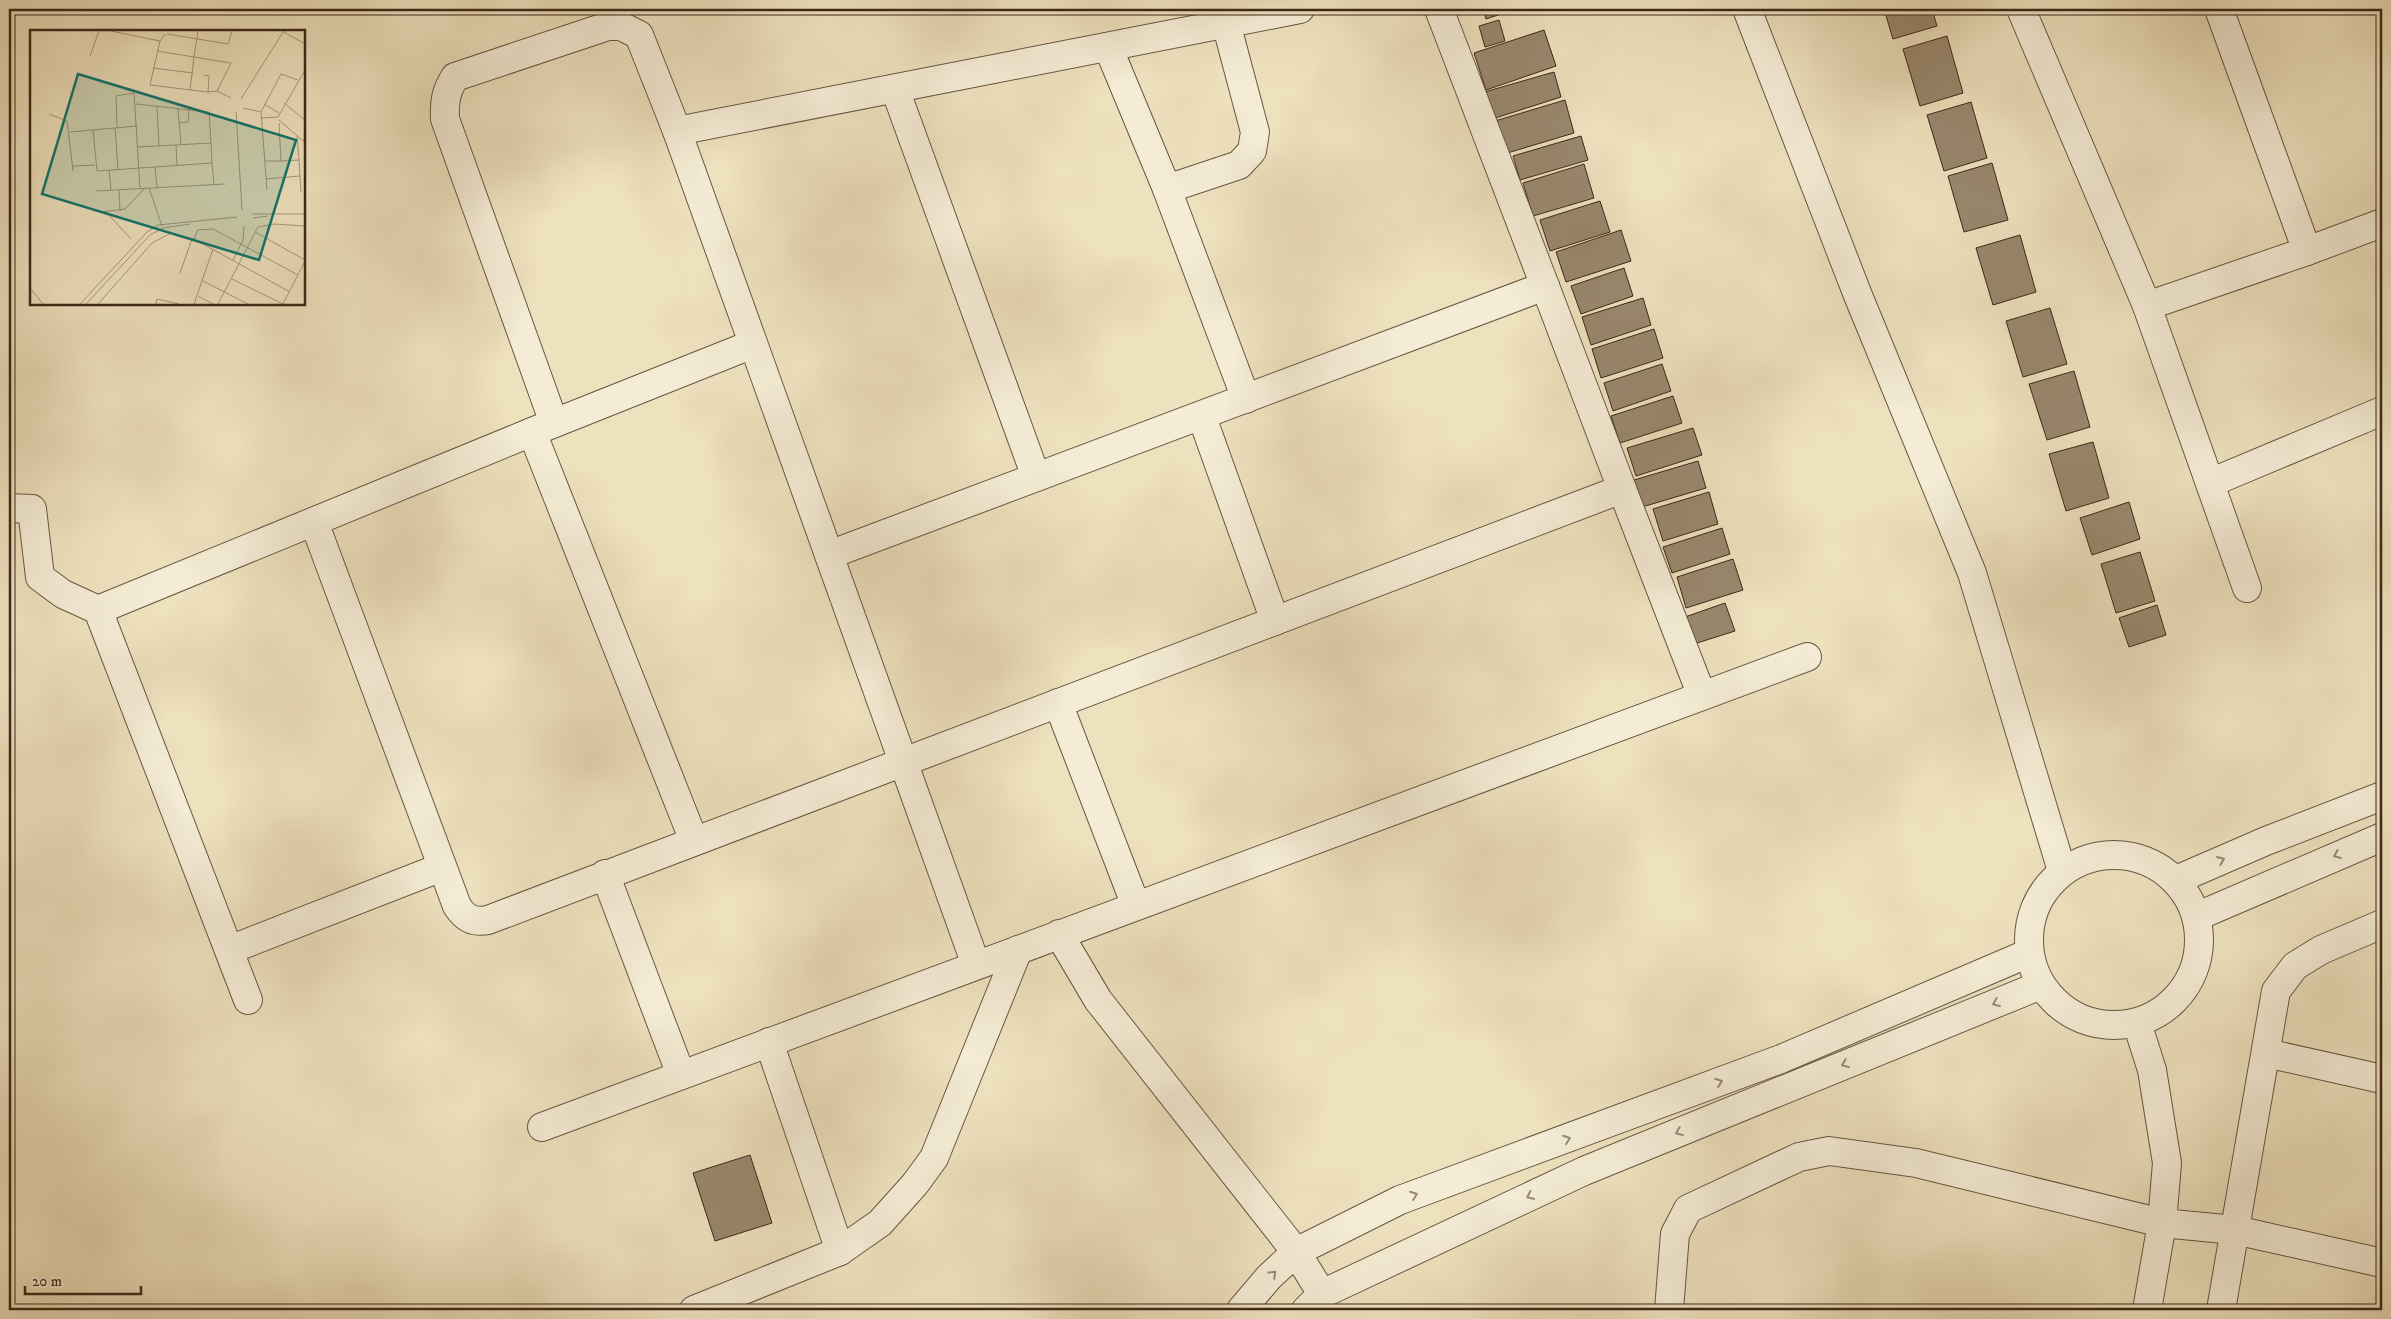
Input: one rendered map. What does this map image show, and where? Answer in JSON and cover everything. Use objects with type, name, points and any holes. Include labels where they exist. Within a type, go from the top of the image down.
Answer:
[{"type":"street","points":[[677,131],[1300,9]]},
{"type":"street","points":[[1439,9],[1702,696]]},
{"type":"street","points":[[1747,9],[1857,293],[1972,573],[2062,871]]},
{"type":"street","points":[[2020,9],[2147,306],[2247,588]]},
{"type":"street","points":[[2219,9],[2307,251]]},
{"type":"street","points":[[1167,188],[1239,165],[1252,151],[1255,132],[1226,23]]},
{"type":"street","points":[[694,841],[543,428],[446,119],[445,105],[448,89],[455,77],[608,26],[621,26],[639,35],[677,131],[976,965]]},
{"type":"street","points":[[1108,47],[1167,188],[1246,399]]},
{"type":"street","points":[[895,88],[1036,477]]},
{"type":"street","points":[[2147,306],[2382,223]]},
{"type":"street","points":[[829,555],[1202,417],[1545,286]]},
{"type":"street","points":[[98,610],[753,344]]},
{"type":"street","points":[[2210,483],[2381,414]]},
{"type":"street","points":[[1202,417],[1275,621]]},
{"type":"street","points":[[314,522],[457,906],[464,915],[476,922],[488,920],[1622,489]]},
{"type":"street","points":[[9,508],[32,509],[40,577],[63,594],[98,610],[248,1000]]},
{"type":"street","points":[[542,1126],[1808,657]]},
{"type":"street","points":[[1058,703],[1136,906]]},
{"type":"street","points":[[2176,880],[2266,841],[2382,796]]},
{"type":"street","points":[[2198,916],[2382,836]]},
{"type":"street","points":[[2121,854],[2151,861],[2176,880],[2198,916],[2201,943],[2195,970],[2182,993],[2162,1012],[2137,1023],[2109,1025],[2083,1020],[2059,1006],[2041,985],[2029,953],[2029,930],[2034,908],[2046,888],[2062,871],[2090,857],[2121,854]]},
{"type":"street","points":[[229,950],[442,867]]},
{"type":"street","points":[[605,874],[682,1074]]},
{"type":"street","points":[[2221,1310],[2276,991],[2295,966],[2321,950],[2382,924]]},
{"type":"street","points":[[1059,934],[1098,1000],[1296,1252],[1314,1302],[1584,1171],[2041,985]]},
{"type":"street","points":[[705,1309],[840,1252],[880,1223],[915,1184],[934,1158],[1018,950]]},
{"type":"street","points":[[1241,1310],[1269,1277],[1296,1252],[1400,1200],[1781,1059],[2029,953]]},
{"type":"street","points":[[2137,1023],[2152,1070],[2167,1163],[2162,1223],[2147,1310]]},
{"type":"street","points":[[769,1042],[840,1252]]},
{"type":"street","points":[[2266,1053],[2382,1079]]},
{"type":"street","points":[[1669,1310],[1675,1234],[1688,1209],[1799,1157],[1829,1151],[1916,1163],[2162,1223],[2235,1230],[2382,1263]]},
{"type":"building","points":[[1483,9],[1509,9],[1510,11],[1486,19]]},
{"type":"building","points":[[1884,9],[1932,9],[1937,26],[1893,39]]},
{"type":"building","points":[[1499,20],[1505,41],[1485,47],[1479,26]]},
{"type":"building","points":[[1544,30],[1556,66],[1486,90],[1474,53]]},
{"type":"building","points":[[1947,36],[1963,93],[1920,106],[1903,49]]},
{"type":"building","points":[[1554,72],[1561,97],[1489,120],[1481,93]]},
{"type":"building","points":[[1565,100],[1574,133],[1504,154],[1495,121]]},
{"type":"building","points":[[1971,102],[1987,158],[1944,171],[1927,115]]},
{"type":"building","points":[[1581,136],[1588,160],[1520,180],[1513,156]]},
{"type":"building","points":[[1992,163],[2008,220],[1964,232],[1948,176]]},
{"type":"building","points":[[1584,164],[1594,198],[1533,216],[1523,183]]},
{"type":"building","points":[[1600,201],[1610,232],[1550,251],[1540,220]]},
{"type":"building","points":[[1621,230],[1631,261],[1566,282],[1556,252]]},
{"type":"building","points":[[2020,235],[2036,292],[1993,305],[1976,248]]},
{"type":"building","points":[[1624,268],[1633,296],[1581,314],[1571,286]]},
{"type":"building","points":[[1643,298],[1651,325],[1591,345],[1582,317]]},
{"type":"building","points":[[2050,308],[2067,364],[2023,377],[2006,321]]},
{"type":"building","points":[[1654,329],[1663,358],[1601,378],[1592,349]]},
{"type":"building","points":[[1662,364],[1671,391],[1613,411],[1604,383]]},
{"type":"building","points":[[2074,371],[2090,427],[2047,440],[2029,384]]},
{"type":"building","points":[[1673,396],[1682,423],[1620,443],[1611,416]]},
{"type":"building","points":[[1693,428],[1702,455],[1636,476],[1627,448]]},
{"type":"building","points":[[2093,442],[2109,498],[2066,511],[2049,454]]},
{"type":"building","points":[[1698,461],[1706,488],[1642,507],[1634,480]]},
{"type":"building","points":[[1709,492],[1718,524],[1663,541],[1653,509]]},
{"type":"building","points":[[2129,502],[2140,539],[2092,555],[2080,518]]},
{"type":"building","points":[[1722,528],[1730,554],[1672,573],[1663,547]]},
{"type":"building","points":[[2140,552],[2155,601],[2116,613],[2101,564]]},
{"type":"building","points":[[1733,559],[1743,590],[1686,608],[1677,577]]},
{"type":"building","points":[[1725,603],[1735,631],[1694,644],[1685,617]]},
{"type":"building","points":[[2157,605],[2166,635],[2129,647],[2119,618]]},
{"type":"building","points":[[750,1155],[772,1223],[715,1241],[693,1173]]}]
